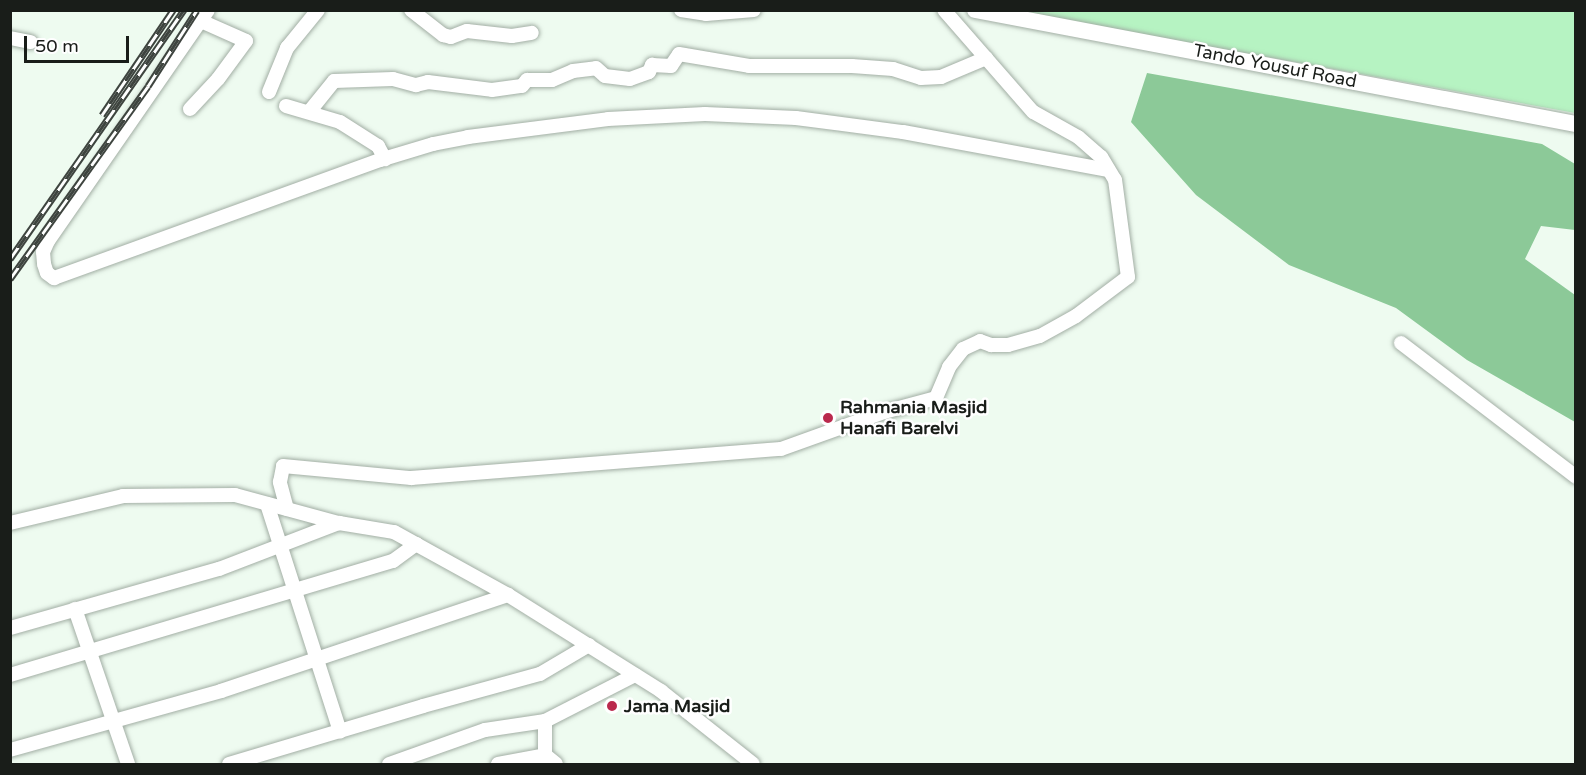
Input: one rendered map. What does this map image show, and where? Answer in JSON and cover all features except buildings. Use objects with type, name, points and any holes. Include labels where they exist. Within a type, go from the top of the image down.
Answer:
[{"type":"street","points":[[269,92],[287,48],[318,10]]},
{"type":"street","points":[[411,10],[443,35],[451,37],[467,31],[512,36],[532,33]]},
{"type":"street","points":[[681,10],[706,14],[754,10]]},
{"type":"street","points":[[287,509],[280,482],[283,466],[411,478],[781,449],[884,412],[936,398],[950,367],[963,349],[980,341],[991,345],[1008,345],[1040,336],[1076,316],[1128,277],[1115,180],[1101,157],[1078,137],[1033,112],[944,10]]},
{"type":"street","name":"Tando Yousuf Road","points":[[975,10],[1575,124]]},
{"type":"street","points":[[190,109],[218,80],[246,41],[204,16],[48,241],[43,252],[49,275],[54,278],[63,277],[385,159],[468,137],[608,119],[705,114],[796,118],[903,132],[1109,170]]},
{"type":"street","points":[[10,38],[32,42]]},
{"type":"street","points":[[309,112],[334,81],[393,79],[416,85],[428,82],[492,90],[522,86],[527,80],[552,80],[573,71],[597,68],[605,76],[630,78],[649,72],[652,65],[671,66],[679,54],[749,66],[852,66],[892,69],[921,78],[941,77],[986,58]]},
{"type":"street","points":[[286,106],[340,122],[378,146],[385,159]]},
{"type":"street","points":[[1401,343],[1575,477]]},
{"type":"street","points":[[10,523],[123,496],[235,495],[339,524],[394,532],[508,595],[661,691],[753,765]]},
{"type":"street","points":[[267,504],[340,732]]},
{"type":"street","points":[[10,628],[219,569],[339,524]]},
{"type":"street","points":[[10,675],[296,592],[393,561],[416,544]]},
{"type":"street","points":[[10,750],[221,691],[508,595]]},
{"type":"street","points":[[75,609],[128,765]]},
{"type":"street","points":[[229,765],[540,674],[589,645]]},
{"type":"street","points":[[389,765],[485,730],[545,721],[635,675]]},
{"type":"street","points":[[545,721],[545,755],[556,765]]},
{"type":"street","points":[[498,765],[545,755]]},
{"type":"street","points":[[531,765],[545,755]]},
{"type":"street","points":[[10,759],[13,765]]},
{"type":"shaded area","points":[[1010,11],[1575,11],[1575,113],[1025,13]]},
{"type":"shaded area","points":[[1147,73],[1542,144],[1575,164],[1575,230],[1541,226],[1525,259],[1575,295],[1575,422],[1467,360],[1396,308],[1289,265],[1196,195],[1131,122]]},
{"type":"railway","points":[[102,115],[173,10]]},
{"type":"railway","points":[[10,259],[184,10]]},
{"type":"railway","points":[[10,279],[148,86],[197,10]]},
{"type":"place","name":"Rahmania Masjid Hanafi Barelvi","points":[[828,418]]},
{"type":"place","name":"Jama Masjid","points":[[612,706]]}]
